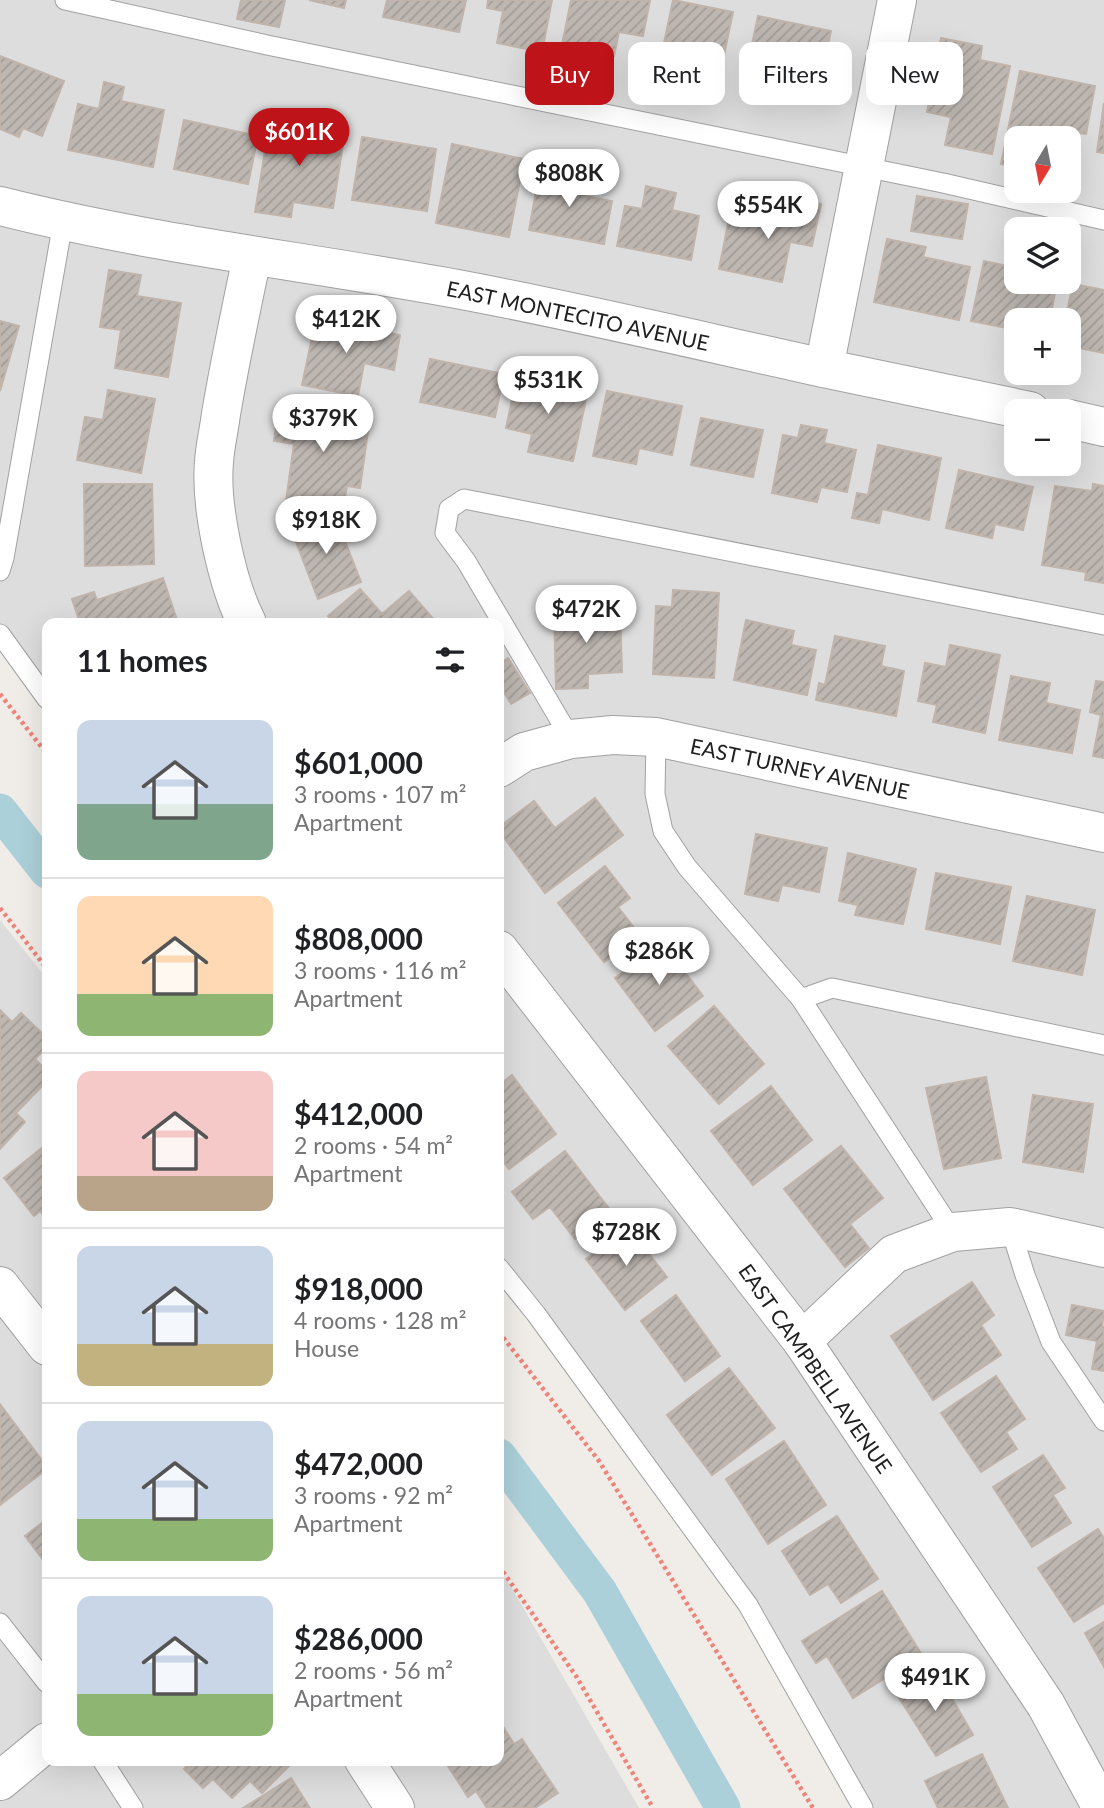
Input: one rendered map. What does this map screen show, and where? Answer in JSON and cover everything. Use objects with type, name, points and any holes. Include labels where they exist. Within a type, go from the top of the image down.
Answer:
[{"type":"street","points":[[824,368],[897,0]]},
{"type":"street","name":"EAST MONTECITO AVENUE","points":[[0,206],[63,222],[252,257],[469,291],[1004,406]]},
{"type":"street","points":[[244,618],[226,560],[217,514],[213,463],[226,382],[252,257]]},
{"type":"street","points":[[1081,422],[1104,427]]},
{"type":"street","name":"EAST TURNEY AVENUE","points":[[504,765],[524,752],[571,739],[613,735],[656,737],[1104,833]]},
{"type":"street","name":"EAST CAMPBELL AVENUE","points":[[504,956],[802,1341],[1046,1705],[1102,1808]]},
{"type":"street","points":[[802,1341],[894,1254],[953,1232],[1010,1227],[1104,1248]]},
{"type":"street","points":[[0,1286],[42,1340]]},
{"type":"street","points":[[0,1781],[42,1746]]},
{"type":"street","points":[[368,1766],[395,1808]]},
{"type":"lane","points":[[65,0],[321,56],[864,167],[1104,220]]},
{"type":"lane","points":[[0,571],[5,558],[63,222]]},
{"type":"lane","points":[[500,618],[467,561],[445,533],[449,509],[464,499],[1104,625]]},
{"type":"lane","points":[[504,624],[571,739]]},
{"type":"lane","points":[[0,634],[42,692]]},
{"type":"lane","points":[[656,737],[655,794],[663,831],[687,867],[802,999],[953,1232]]},
{"type":"lane","points":[[802,999],[832,988],[1104,1045]]},
{"type":"lane","points":[[1010,1227],[1051,1342],[1104,1421]]},
{"type":"lane","points":[[504,1274],[536,1314],[748,1605],[863,1808]]},
{"type":"lane","points":[[0,1623],[42,1677]]},
{"type":"lane","points":[[106,1766],[133,1808]]},
{"type":"path","points":[[0,694],[42,748]]},
{"type":"path","points":[[0,908],[42,963]]},
{"type":"path","points":[[504,1338],[599,1461],[813,1808]]},
{"type":"path","points":[[504,1573],[576,1676],[653,1808]]},
{"type":"shaded area","points":[[0,0],[1104,0],[1104,1808],[861,1808],[748,1605],[504,1286],[504,618],[42,618],[42,683],[0,628]]},
{"type":"shaded area","points":[[0,920],[42,973],[42,1766],[504,1766],[504,1577],[639,1808],[0,1808]]},
{"type":"building","points":[[241,0],[285,0],[279,27],[237,19]]},
{"type":"building","points":[[309,0],[346,0],[344,8]]},
{"type":"building","points":[[387,0],[466,0],[459,32],[383,17]]},
{"type":"building","points":[[488,0],[552,0],[544,42],[525,42],[525,49],[497,43],[503,11],[487,8]]},
{"type":"building","points":[[571,0],[650,0],[643,36],[619,32],[614,56],[614,42],[563,42]]},
{"type":"building","points":[[673,0],[733,12],[725,50],[725,42],[664,42]]},
{"type":"building","points":[[758,16],[831,31],[829,42],[752,42]]},
{"type":"building","points":[[941,38],[962,42],[940,42]]},
{"type":"building","points":[[963,42],[982,46],[980,60],[1010,66],[992,154],[945,145],[951,117],[927,112],[928,105],[963,105]]},
{"type":"building","points":[[0,56],[64,81],[42,136],[23,128],[19,137],[0,129]]},
{"type":"building","points":[[1020,71],[1095,86],[1086,134],[1082,134],[1082,126],[1009,126]]},
{"type":"building","points":[[104,82],[124,87],[121,101],[164,110],[153,167],[68,150],[78,104],[99,109]]},
{"type":"building","points":[[1104,103],[1104,153],[1097,152]]},
{"type":"building","points":[[184,120],[258,136],[248,184],[174,169]]},
{"type":"building","points":[[270,120],[345,132],[333,208],[293,202],[291,217],[255,212]]},
{"type":"building","points":[[362,137],[436,149],[427,211],[352,200]]},
{"type":"building","points":[[452,144],[524,159],[509,237],[436,223]]},
{"type":"building","points":[[540,169],[588,178],[585,196],[612,201],[604,244],[529,230]]},
{"type":"building","points":[[646,186],[676,193],[672,210],[699,216],[691,260],[617,246],[625,206],[642,209]]},
{"type":"building","points":[[917,196],[968,204],[962,239],[911,231]]},
{"type":"building","points":[[790,198],[821,204],[812,246],[790,242],[782,282],[719,269],[730,214],[784,226]]},
{"type":"building","points":[[887,239],[926,247],[923,257],[970,267],[959,320],[874,302]]},
{"type":"building","points":[[984,261],[1004,265],[1004,294],[1055,294],[1052,308],[1004,308],[1004,327],[971,321]]},
{"type":"building","points":[[109,270],[141,275],[137,296],[181,303],[168,377],[115,368],[121,330],[100,327]]},
{"type":"building","points":[[1081,286],[1104,290],[1104,353],[1081,348],[1081,308],[1068,308],[1071,294],[1081,294]]},
{"type":"building","points":[[316,318],[400,335],[394,370],[364,363],[358,396],[302,385]]},
{"type":"building","points":[[0,321],[19,326],[0,391]]},
{"type":"building","points":[[430,359],[504,374],[495,417],[420,402]]},
{"type":"building","points":[[517,376],[588,390],[573,461],[528,452],[532,434],[506,428]]},
{"type":"building","points":[[108,390],[155,399],[141,473],[77,460],[85,417],[103,420]]},
{"type":"building","points":[[607,391],[682,406],[672,455],[639,448],[636,464],[593,456]]},
{"type":"building","points":[[279,404],[370,417],[360,488],[347,486],[343,509],[286,501],[294,444],[274,441]]},
{"type":"building","points":[[701,418],[763,430],[753,477],[691,465]]},
{"type":"building","points":[[801,425],[827,430],[824,443],[856,450],[847,492],[821,487],[817,502],[772,493],[783,435],[798,438]]},
{"type":"building","points":[[878,445],[941,458],[929,520],[882,509],[879,523],[852,518],[857,493],[868,495]]},
{"type":"building","points":[[959,470],[1033,487],[1023,530],[995,524],[992,538],[946,528]]},
{"type":"building","points":[[84,484],[152,484],[154,564],[85,566]]},
{"type":"building","points":[[1093,484],[1104,486],[1104,583],[1085,580],[1086,572],[1042,565],[1055,486],[1092,491]]},
{"type":"building","points":[[334,513],[361,582],[318,599],[291,529]]},
{"type":"building","points":[[163,578],[176,618],[78,618],[72,599],[94,592],[97,600]]},
{"type":"building","points":[[360,589],[382,614],[409,591],[433,618],[330,618],[328,616]]},
{"type":"building","points":[[673,590],[719,593],[714,678],[653,674],[656,606],[672,607]]},
{"type":"building","points":[[620,608],[622,672],[588,674],[588,688],[556,689],[554,610]]},
{"type":"building","points":[[746,620],[794,631],[791,645],[816,650],[807,695],[734,680]]},
{"type":"building","points":[[835,636],[885,646],[881,666],[904,671],[896,716],[816,700],[819,683],[825,685]]},
{"type":"building","points":[[950,645],[1000,655],[985,733],[933,722],[937,705],[918,701],[925,663],[946,667]]},
{"type":"building","points":[[508,658],[530,693],[511,704],[504,692],[504,661]]},
{"type":"building","points":[[1011,676],[1050,683],[1046,703],[1080,710],[1072,753],[999,740]]},
{"type":"building","points":[[1096,681],[1104,682],[1104,758],[1093,756],[1101,715],[1090,712]]},
{"type":"building","points":[[595,798],[623,835],[545,893],[504,838],[504,823],[534,801],[555,828]]},
{"type":"building","points":[[756,834],[827,848],[819,892],[782,885],[778,901],[745,894]]},
{"type":"building","points":[[848,853],[916,869],[903,924],[855,915],[858,905],[839,901]]},
{"type":"building","points":[[605,866],[630,898],[618,907],[640,935],[604,962],[558,903]]},
{"type":"building","points":[[936,873],[1011,887],[1000,944],[926,929]]},
{"type":"building","points":[[1027,896],[1095,910],[1082,975],[1013,961]]},
{"type":"building","points":[[663,943],[703,996],[655,1031],[615,978]]},
{"type":"building","points":[[714,1006],[764,1064],[719,1104],[668,1046]]},
{"type":"building","points":[[0,1010],[12,1022],[21,1013],[42,1033],[42,1052],[35,1059],[42,1066],[42,1086],[16,1113],[25,1122],[0,1149]]},
{"type":"building","points":[[512,1075],[556,1134],[509,1169],[504,1162],[504,1081]]},
{"type":"building","points":[[986,1077],[1001,1158],[944,1169],[926,1088]]},
{"type":"building","points":[[771,1086],[812,1140],[753,1185],[711,1131]]},
{"type":"building","points":[[1033,1095],[1093,1104],[1083,1172],[1023,1162]]},
{"type":"building","points":[[841,1146],[883,1198],[850,1224],[869,1248],[845,1267],[784,1189]]},
{"type":"building","points":[[42,1148],[42,1214],[40,1211],[34,1216],[4,1178]]},
{"type":"building","points":[[565,1151],[611,1211],[575,1239],[550,1207],[533,1219],[512,1192]]},
{"type":"building","points":[[628,1227],[667,1277],[625,1310],[586,1259]]},
{"type":"building","points":[[972,1282],[994,1315],[981,1325],[1001,1355],[933,1400],[891,1336]]},
{"type":"building","points":[[676,1295],[720,1356],[685,1381],[641,1321]]},
{"type":"building","points":[[1072,1305],[1104,1311],[1104,1371],[1092,1369],[1097,1341],[1066,1335]]},
{"type":"building","points":[[729,1368],[775,1428],[712,1475],[667,1415]]},
{"type":"building","points":[[996,1376],[1025,1419],[1006,1432],[1017,1449],[981,1472],[941,1413]]},
{"type":"building","points":[[0,1404],[42,1460],[42,1473],[0,1505]]},
{"type":"building","points":[[784,1441],[826,1505],[768,1544],[726,1479]]},
{"type":"building","points":[[1043,1455],[1065,1488],[1053,1495],[1071,1523],[1032,1547],[993,1487]]},
{"type":"building","points":[[837,1516],[878,1579],[841,1603],[828,1584],[810,1595],[782,1551]]},
{"type":"building","points":[[42,1523],[42,1558],[25,1536]]},
{"type":"building","points":[[1098,1529],[1104,1538],[1104,1603],[1074,1622],[1038,1568]]},
{"type":"building","points":[[882,1591],[922,1655],[853,1698],[827,1656],[816,1663],[802,1641]]},
{"type":"building","points":[[1104,1622],[1104,1667],[1085,1633]]},
{"type":"building","points":[[935,1669],[973,1735],[936,1756],[896,1693]]},
{"type":"building","points":[[504,1728],[514,1744],[522,1739],[558,1793],[535,1808],[487,1808],[476,1791],[468,1797],[448,1766],[504,1766]]},
{"type":"building","points":[[982,1754],[1008,1808],[938,1808],[925,1781]]},
{"type":"building","points":[[187,1766],[289,1766],[262,1793],[250,1781],[232,1798],[213,1779],[203,1788],[184,1769]]},
{"type":"building","points":[[291,1778],[310,1808],[243,1808]]},
{"type":"waterway","points":[[0,811],[42,865]]},
{"type":"waterway","points":[[504,1463],[600,1592],[723,1808]]}]
